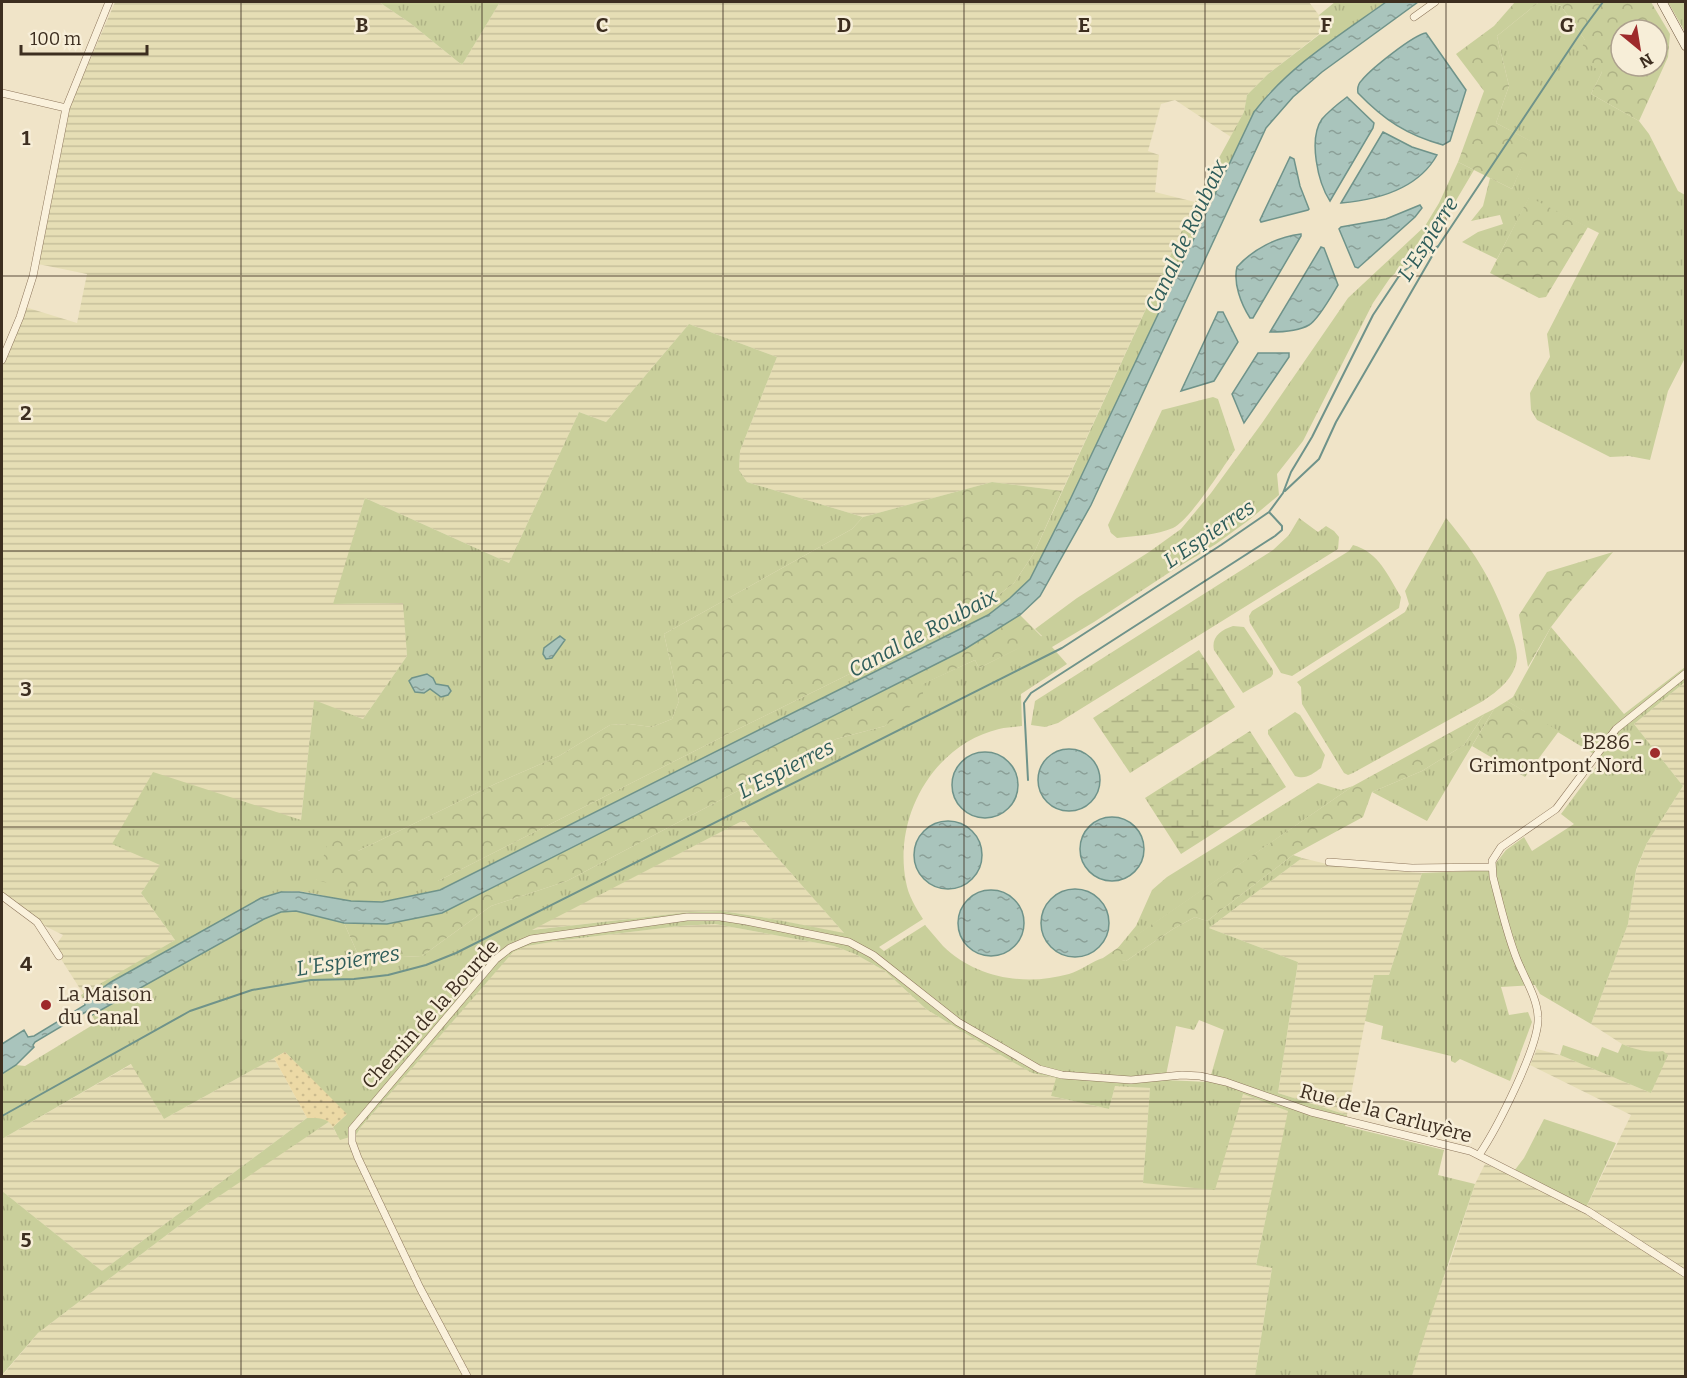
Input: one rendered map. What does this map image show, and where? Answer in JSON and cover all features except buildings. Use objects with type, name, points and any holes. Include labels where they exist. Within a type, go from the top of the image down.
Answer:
[{"type":"street","points":[[2,360],[20,317],[33,276],[66,108],[109,2]]},
{"type":"street","points":[[1414,17],[1435,2]]},
{"type":"street","points":[[1662,2],[1684,43]]},
{"type":"street","points":[[2,93],[66,108]]},
{"type":"street","points":[[1329,861],[1412,868],[1491,867],[1501,847],[1556,809],[1617,729],[1686,673]]},
{"type":"street","name":"Rue de la Carluyère","points":[[1062,1075],[1131,1080],[1182,1075],[1208,1078],[1311,1112],[1459,1148],[1479,1155],[1498,1125],[1534,1042],[1538,1026],[1536,1004],[1512,945],[1491,867]]},
{"type":"street","points":[[2,896],[37,922],[59,957]]},
{"type":"street","name":"Chemin de la Bourde","points":[[467,1377],[392,1230],[358,1158],[351,1133],[358,1120],[496,959],[517,944],[553,935],[671,919],[713,917],[746,921],[855,944],[873,955],[965,1027],[1032,1067],[1062,1075]]},
{"type":"street","points":[[1479,1155],[1596,1216],[1686,1274]]},
{"type":"shaded area","points":[[115,2],[379,2],[410,23],[462,65],[500,2],[1309,2],[1328,27],[1268,74],[1247,95],[1244,112],[1231,137],[1175,100],[1161,104],[1148,151],[1159,155],[1155,192],[1195,202],[1062,491],[992,482],[863,517],[747,482],[739,470],[740,451],[777,357],[689,324],[606,422],[579,412],[509,563],[365,498],[334,604],[404,603],[407,656],[363,719],[314,701],[301,820],[161,865],[141,893],[175,940],[84,995],[54,948],[63,935],[37,922],[2,896],[2,367],[25,307],[77,323],[87,274],[38,264],[68,111]]},
{"type":"shaded area","points":[[1685,682],[1685,1376],[1412,1376],[1430,1313],[1451,1259],[1475,1184],[1485,1164],[1587,1206],[1631,1115],[1530,1065],[1537,1049],[1560,1055],[1651,1093],[1667,1055],[1663,1051],[1650,1053],[1622,1044],[1591,1024],[1628,924],[1636,871],[1647,843],[1683,786],[1634,724]]},
{"type":"shaded area","points":[[744,820],[845,934],[722,911],[690,912],[530,930]]},
{"type":"shaded area","points":[[1302,858],[1335,866],[1422,873],[1389,975],[1374,975],[1347,1115],[1278,1093],[1298,962],[1209,928]]},
{"type":"shaded area","points":[[715,924],[834,946],[855,954],[885,971],[926,1009],[1032,1073],[1057,1078],[1051,1096],[1109,1109],[1115,1085],[1150,1088],[1143,1183],[1243,1094],[1289,1111],[1256,1264],[1272,1268],[1255,1376],[2,1376],[38,1333],[254,1171],[330,1121],[336,1133],[356,1135],[513,951],[527,946],[564,940]]},
{"type":"shaded area","points":[[274,1058],[307,1118],[102,1271],[2,1191],[2,1139],[132,1064],[164,1119]]},
{"type":"green space","points":[[379,2],[500,2],[462,65],[410,23]]},
{"type":"green space","points":[[1335,2],[1386,2],[1284,79],[1268,94],[1247,127],[1068,504],[1030,579],[1010,599],[988,615],[440,890],[406,898],[372,902],[349,901],[298,891],[273,894],[249,904],[150,960],[84,1001],[81,995],[175,940],[141,893],[160,865],[112,844],[153,772],[301,820],[314,700],[363,719],[407,656],[403,603],[333,604],[365,498],[509,563],[579,412],[606,422],[689,324],[777,357],[740,451],[739,470],[747,482],[863,517],[852,529],[664,634],[679,701],[672,719],[652,727],[629,724],[610,725],[559,756],[495,784],[358,851],[316,880],[438,881],[979,610],[1014,583],[1034,553],[1195,202],[1244,112],[1247,95],[1268,74],[1328,28],[1319,15]]},
{"type":"green space","points":[[1515,2],[1539,2],[1497,36],[1509,86],[1496,123],[1533,142],[1512,189],[1458,162],[1484,91],[1456,54],[1494,26]]},
{"type":"green space","points":[[1539,2],[1561,6],[1585,40],[1602,72],[1591,94],[1639,121],[1649,134],[1678,191],[1685,195],[1685,358],[1668,391],[1650,460],[1629,456],[1610,457],[1537,420],[1531,410],[1530,393],[1550,357],[1547,334],[1599,233],[1529,198],[1497,259],[1462,242],[1478,232],[1503,224],[1500,215],[1471,221],[1483,206],[1490,178],[1512,189],[1532,142],[1496,123],[1509,86],[1497,36]]},
{"type":"green space","points":[[1548,2],[1651,2],[1660,18],[1609,18],[1609,78],[1658,78],[1639,121],[1591,94],[1602,72],[1578,58],[1585,40],[1561,6]]},
{"type":"green space","points":[[1668,2],[1685,2],[1685,32]]},
{"type":"green space","points":[[1458,162],[1474,170],[1435,236],[1390,278],[1373,303],[1303,441],[1277,474],[1279,495],[1216,544],[1052,647],[1067,664],[1021,694],[1022,726],[999,729],[976,738],[955,751],[937,767],[923,787],[912,809],[906,833],[904,857],[906,882],[910,897],[923,919],[879,947],[884,951],[925,925],[956,957],[986,973],[1019,979],[1053,978],[1073,973],[1103,958],[1126,961],[1195,917],[1207,921],[1293,855],[1302,858],[1209,928],[1298,962],[1278,1093],[1347,1115],[1345,1126],[1444,1150],[1438,1175],[1475,1184],[1412,1376],[1255,1376],[1272,1268],[1256,1265],[1288,1111],[1243,1094],[1215,1190],[1143,1183],[1150,1088],[1115,1086],[1109,1109],[1051,1096],[1056,1078],[1032,1073],[926,1009],[885,971],[855,954],[834,946],[715,924],[564,940],[527,946],[513,952],[356,1135],[340,1140],[333,1127],[346,1115],[285,1052],[164,1119],[131,1064],[2,1139],[2,1074],[16,1065],[25,1066],[96,1023],[92,1015],[264,919],[281,912],[296,911],[344,923],[360,959],[422,956],[491,906],[567,881],[836,739],[885,726],[922,684],[975,660],[979,668],[1042,636],[1035,629],[1077,598],[1181,529],[1211,493],[1262,423],[1348,298],[1425,226],[1439,203]],"holes":[[[744,820],[844,933],[722,911],[690,912],[532,930]],[[1199,1020],[1224,1030],[1209,1082],[1165,1080],[1176,1026],[1194,1030]]]},
{"type":"green space","points":[[1529,197],[1588,227],[1546,297],[1539,298],[1490,273]]},
{"type":"green space","points":[[1213,397],[1218,399],[1235,450],[1197,504],[1180,523],[1160,532],[1117,538],[1111,533],[1108,525],[1162,410]]},
{"type":"green space","points":[[992,482],[1062,491],[1034,553],[1014,583],[979,610],[438,881],[408,889],[368,893],[316,880],[330,836],[358,851],[495,784],[559,756],[610,725],[629,724],[652,727],[672,719],[679,701],[664,634],[852,529],[863,517]]},
{"type":"green space","points":[[1299,518],[1318,532],[1326,526],[1334,531],[1339,537],[1338,549],[1058,723],[1045,727],[1031,725],[1035,701],[1273,550],[1289,535]]},
{"type":"green space","points":[[1446,518],[1467,544],[1490,581],[1514,642],[1517,654],[1516,665],[1505,683],[1483,701],[1348,775],[1344,773],[1302,704],[1301,687],[1297,682],[1405,612],[1409,604],[1405,591]]},
{"type":"green space","points":[[1353,545],[1370,553],[1382,566],[1401,597],[1399,608],[1292,676],[1281,673],[1250,623],[1249,616],[1252,611],[1349,551]]},
{"type":"green space","points":[[1613,552],[1551,627],[1528,667],[1519,615],[1547,572]]},
{"type":"green space","points":[[1020,615],[1042,637],[979,668],[975,660],[923,684],[923,697],[885,726],[836,739],[567,881],[491,906],[422,956],[360,959],[344,923],[387,924],[442,913],[962,651]]},
{"type":"green space","points":[[1233,626],[1244,627],[1273,670],[1271,677],[1243,693],[1214,650],[1213,645],[1218,635]]},
{"type":"green space","points":[[1551,627],[1624,714],[1685,667],[1685,682],[1634,724],[1683,786],[1647,843],[1636,870],[1628,924],[1591,1024],[1540,994],[1535,985],[1501,987],[1509,1015],[1528,1012],[1532,1022],[1510,1081],[1460,1059],[1455,1063],[1451,1061],[1451,1056],[1381,1039],[1383,1026],[1365,1021],[1374,975],[1389,975],[1422,873],[1496,870],[1496,863],[1506,850],[1524,837],[1532,851],[1574,824],[1561,814],[1602,759],[1507,701],[1513,697]]},
{"type":"green space","points":[[1199,650],[1235,707],[1130,773],[1093,718]]},
{"type":"green space","points":[[1507,701],[1559,731],[1525,777],[1472,746],[1494,709]]},
{"type":"green space","points":[[1494,709],[1427,821],[1372,792],[1422,771],[1464,745],[1484,714]]},
{"type":"green space","points":[[1295,712],[1300,715],[1325,755],[1321,768],[1309,776],[1295,776],[1268,734],[1268,730]]},
{"type":"green space","points":[[1484,714],[1464,745],[1422,771],[1372,792],[1363,817],[1293,855],[1207,921],[1195,917],[1126,961],[1103,958],[1353,786]]},
{"type":"green space","points":[[1250,731],[1286,787],[1181,854],[1145,798]]},
{"type":"green space","points":[[1318,783],[1341,790],[1353,786],[1117,949],[1136,926],[1152,890],[1167,877]]},
{"type":"green space","points":[[1622,1044],[1652,1052],[1663,1051],[1668,1055],[1651,1093],[1560,1055],[1563,1045],[1598,1057],[1602,1047],[1618,1053]]},
{"type":"green space","points":[[307,1118],[322,1118],[330,1121],[206,1205],[38,1333],[2,1375],[2,1191],[102,1271]]},
{"type":"green space","points":[[1544,1119],[1616,1143],[1584,1212],[1511,1175],[1524,1158]]},
{"type":"sand","points":[[285,1052],[347,1114],[333,1127],[325,1120],[307,1118],[274,1058]]},
{"type":"water","points":[[1386,2],[1418,2],[1322,72],[1293,97],[1266,128],[1091,505],[1040,596],[1020,615],[962,651],[442,913],[387,924],[344,923],[296,911],[281,912],[264,919],[92,1015],[89,1010],[35,1042],[34,1047],[16,1065],[2,1074],[2,1044],[24,1030],[28,1037],[34,1036],[85,1005],[84,1001],[111,982],[261,898],[281,892],[299,892],[351,901],[382,902],[440,890],[988,615],[1010,598],[1030,579],[1068,504],[1254,112],[1268,95],[1299,66]]},
{"type":"water","points":[[1426,33],[1466,90],[1450,141],[1443,145],[1397,125],[1377,111],[1358,93],[1358,86],[1374,68],[1402,46]]},
{"type":"water","points":[[1347,97],[1374,123],[1330,201],[1316,161],[1316,138],[1322,119]]},
{"type":"water","points":[[1383,132],[1412,147],[1437,155],[1419,176],[1395,191],[1369,199],[1341,203]]},
{"type":"water","points":[[1290,157],[1294,159],[1300,186],[1309,209],[1261,222],[1260,220]]},
{"type":"water","points":[[1420,205],[1422,208],[1415,217],[1358,268],[1355,267],[1339,229],[1341,227],[1386,219]]},
{"type":"water","points":[[1301,234],[1253,318],[1250,318],[1239,293],[1236,280],[1237,267],[1266,245]]},
{"type":"water","points":[[1321,247],[1324,248],[1338,285],[1332,295],[1321,313],[1309,325],[1295,330],[1270,332]]},
{"type":"water","points":[[1218,312],[1223,312],[1238,342],[1214,381],[1181,391]]},
{"type":"water","points":[[1258,353],[1289,353],[1289,357],[1244,423],[1232,394]]},
{"type":"water","points":[[560,636],[565,640],[552,658],[546,659],[543,654],[544,648]]},
{"type":"water","points":[[427,674],[436,684],[448,686],[451,691],[448,695],[441,697],[430,689],[424,693],[415,692],[409,681]]},
{"type":"water","points":[[1063,749],[1075,749],[1091,758],[1098,768],[1100,780],[1098,792],[1091,802],[1075,811],[1063,811],[1052,806],[1043,797],[1038,786],[1038,774],[1043,763],[1052,754]]},
{"type":"water","points":[[979,752],[991,752],[1003,757],[1013,767],[1018,785],[1016,798],[1003,813],[991,818],[979,818],[967,813],[957,803],[952,791],[952,779],[957,767],[967,757]]},
{"type":"water","points":[[1106,817],[1118,817],[1135,826],[1142,837],[1144,849],[1142,861],[1135,872],[1118,881],[1106,881],[1094,876],[1085,867],[1080,855],[1080,843],[1085,831],[1094,822]]},
{"type":"water","points":[[948,821],[961,824],[972,831],[979,842],[982,855],[979,868],[972,879],[961,886],[948,889],[935,886],[924,879],[917,868],[914,855],[917,842],[924,831],[935,824]]},
{"type":"water","points":[[1075,889],[1088,892],[1099,899],[1106,910],[1109,923],[1106,936],[1099,947],[1088,954],[1075,957],[1062,954],[1051,947],[1044,936],[1041,923],[1044,910],[1051,899],[1062,892]]},
{"type":"water","points":[[984,890],[998,890],[1010,895],[1019,904],[1024,923],[1022,936],[1015,947],[998,956],[984,956],[972,951],[963,942],[958,930],[958,916],[963,904],[972,895]]},
{"type":"waterway","name":"L'Espierres","points":[[1285,491],[1319,459],[1336,422],[1435,251],[1603,2]]},
{"type":"waterway","name":"L'Espierres","points":[[2,1116],[190,1011],[252,990],[311,980],[388,975],[426,965],[456,953],[1062,648],[1269,512],[1283,493],[1291,472],[1312,437],[1373,315],[1401,273],[1438,246]]},
{"type":"waterway","points":[[1028,780],[1024,703],[1031,693],[1275,536],[1282,530],[1282,526],[1269,512]]},
{"type":"place","name":"B286 - Grimontpont Nord","points":[[1655,753]]},
{"type":"place","name":"La Maison du Canal","points":[[46,1005]]},
{"type":"water label","name":"Canal de Roubaix","points":[[1186,236]]},
{"type":"water label","name":"L'Espierre","points":[[1428,239]]},
{"type":"water label","name":"Canal de Roubaix","points":[[923,633]]}]
